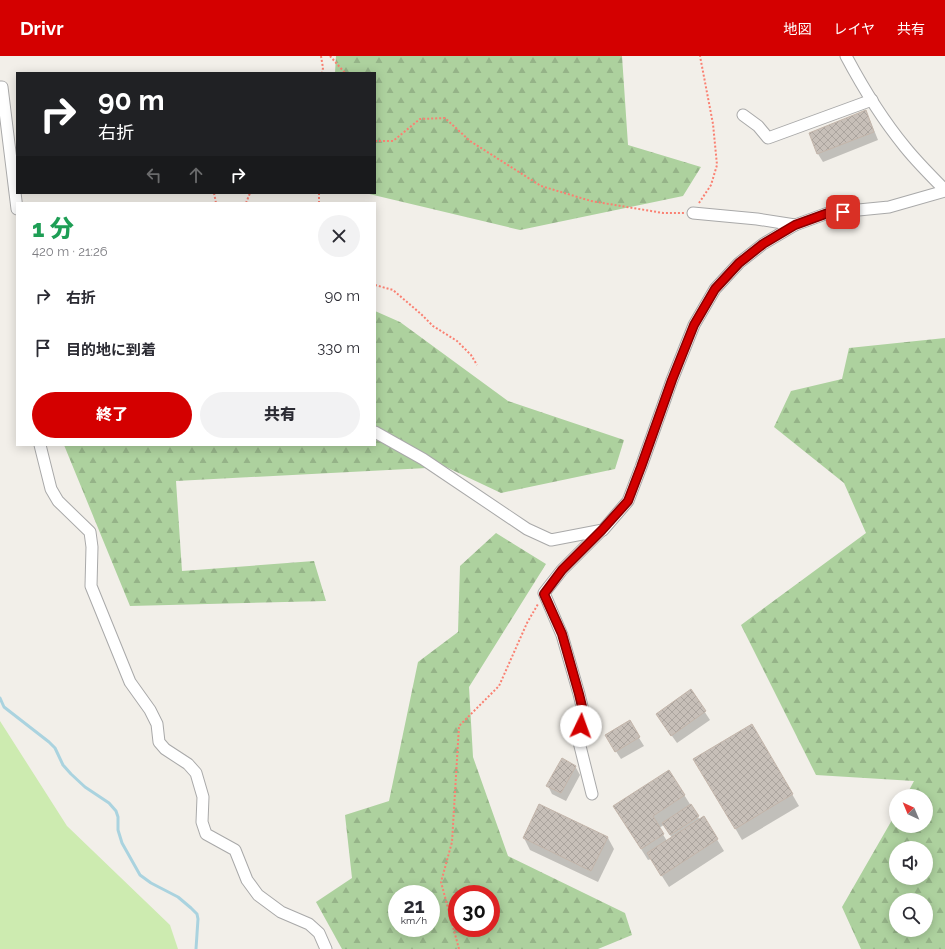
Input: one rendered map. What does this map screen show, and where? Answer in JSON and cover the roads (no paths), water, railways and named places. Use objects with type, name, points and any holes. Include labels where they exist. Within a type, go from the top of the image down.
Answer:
[{"type":"street","points":[[592,794],[578,738],[584,715],[579,694],[562,634],[544,594],[562,570],[602,530],[628,501],[672,380],[694,325],[715,289],[739,263],[757,249],[795,225],[828,213],[889,207],[945,190],[905,148],[872,100],[846,56]]},
{"type":"street","points":[[0,87],[2,87],[16,202]]},
{"type":"street","points":[[743,115],[758,126],[768,138],[872,100]]},
{"type":"street","points":[[693,212],[795,225]]},
{"type":"street","points":[[376,433],[423,459],[527,529],[551,540],[602,530]]},
{"type":"street","points":[[40,446],[51,489],[58,501],[90,532],[92,547],[91,586],[130,682],[150,710],[157,724],[160,742],[165,749],[188,764],[196,773],[203,797],[202,822],[206,834],[235,850],[247,880],[258,895],[281,912],[309,924],[319,934],[326,949]]},
{"type":"waterway","points":[[0,698],[4,707],[55,748],[63,765],[71,774],[85,787],[109,803],[116,811],[118,817],[118,830],[122,843],[140,875],[151,883],[178,897],[197,914],[196,949]]}]
